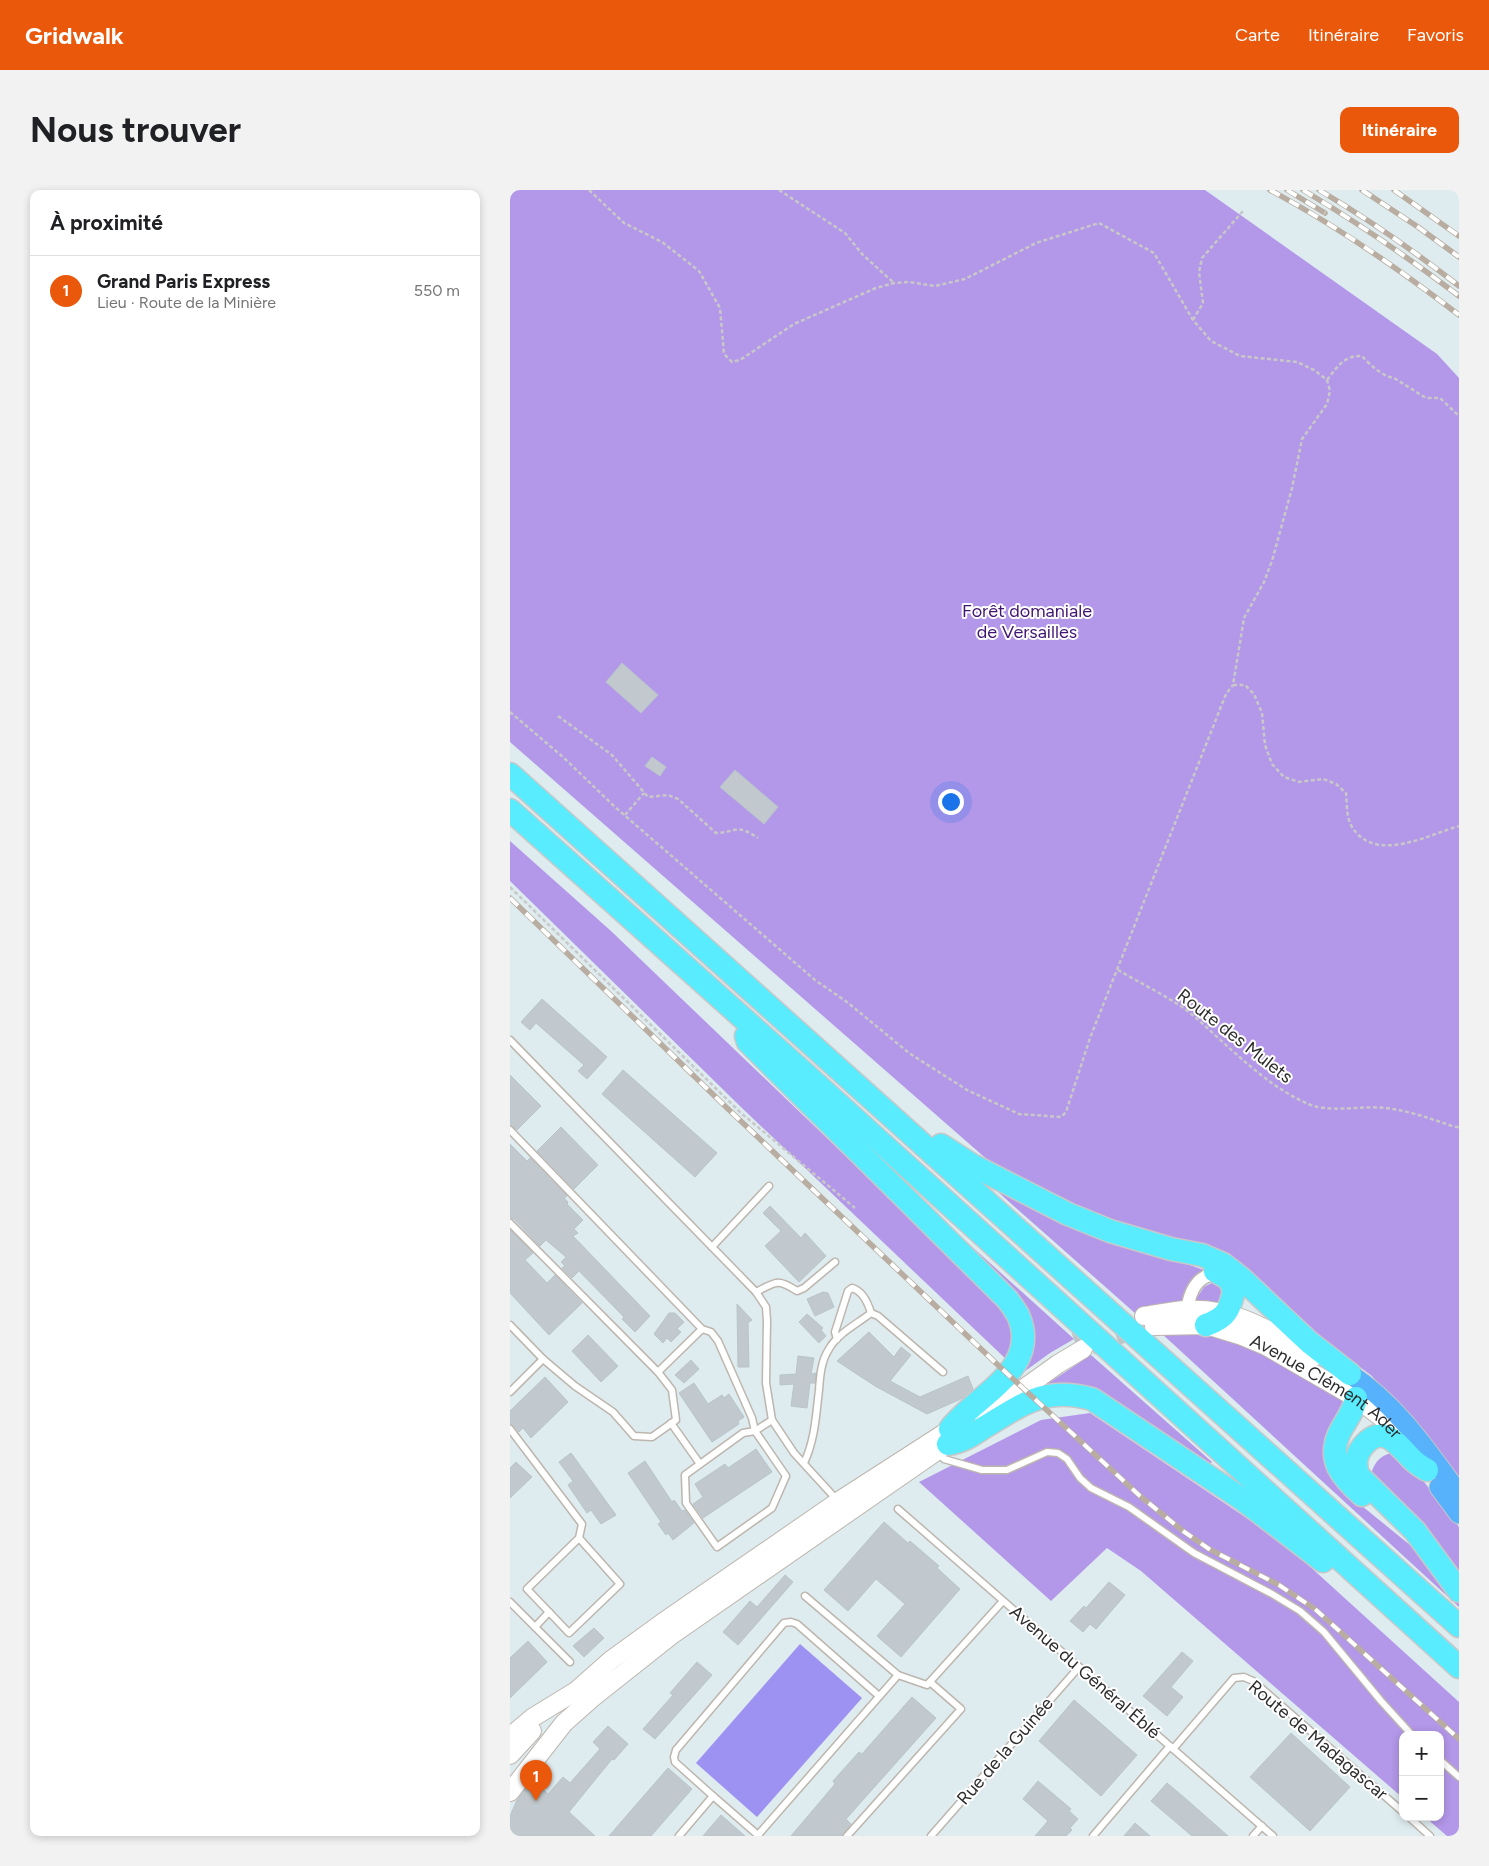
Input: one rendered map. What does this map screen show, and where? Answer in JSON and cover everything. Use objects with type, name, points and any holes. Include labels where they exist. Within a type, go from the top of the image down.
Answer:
[{"type":"highway","points":[[510,774],[1459,1626]]},
{"type":"highway","points":[[510,810],[1459,1667]]},
{"type":"highway","points":[[740,1016],[748,1042],[1007,1299],[1018,1315],[1023,1333],[1021,1350],[1017,1360],[997,1386],[959,1418],[945,1441],[960,1442],[1013,1410],[1039,1398],[1053,1394],[1066,1394],[1092,1399],[1242,1499],[1330,1567],[1360,1576]]},
{"type":"highway","points":[[911,1133],[936,1142],[972,1166],[1068,1214],[1110,1231],[1171,1249],[1202,1254],[1223,1264],[1241,1278],[1309,1342],[1350,1374]]},
{"type":"highway","points":[[1171,1249],[1229,1279],[1234,1290],[1226,1313],[1222,1318],[1206,1325]]},
{"type":"highway","points":[[1356,1398],[1355,1406],[1339,1434],[1334,1450],[1337,1466],[1345,1480],[1409,1537],[1429,1552]]},
{"type":"highway","points":[[1427,1470],[1415,1462],[1395,1440],[1386,1436],[1375,1438],[1365,1444],[1358,1453],[1355,1464],[1358,1475],[1362,1480],[1415,1531],[1459,1591]]},
{"type":"main road","name":"Avenue Clément Ader","points":[[1459,1494],[1409,1427],[1376,1392],[1350,1374],[1250,1320],[1226,1313],[1187,1310],[1149,1321],[1206,1325],[1242,1336],[1266,1346],[1356,1398],[1382,1417],[1427,1470],[1459,1514]]},
{"type":"main road","points":[[510,1779],[564,1723],[591,1699],[673,1634],[945,1441],[1051,1356],[1079,1346]]},
{"type":"main road","points":[[1350,1374],[1356,1390],[1356,1398]]},
{"type":"main road","points":[[510,1737],[532,1718],[576,1691],[611,1660],[662,1623],[839,1501],[945,1441]]},
{"type":"main road","points":[[510,1755],[556,1704]]},
{"type":"main road","points":[[510,1792],[564,1723]]},
{"type":"street","points":[[1187,1310],[1189,1297],[1196,1283],[1208,1274],[1220,1273]]},
{"type":"lane","points":[[510,1040],[756,1292],[766,1307],[766,1383],[772,1420],[794,1453],[839,1501]]},
{"type":"lane","points":[[510,1130],[702,1329],[711,1332],[718,1341],[752,1418],[755,1432],[786,1476],[772,1508],[717,1547],[686,1503],[684,1475],[743,1434],[755,1432],[772,1420]]},
{"type":"lane","points":[[712,1247],[768,1186]]},
{"type":"lane","points":[[510,1223],[658,1372],[672,1390],[676,1420],[652,1437],[634,1436],[613,1412],[575,1386],[543,1359],[510,1325]]},
{"type":"lane","points":[[756,1292],[777,1282],[784,1282],[797,1290],[804,1288],[835,1262]]},
{"type":"lane","points":[[837,1339],[835,1332],[848,1291],[852,1288],[860,1292],[869,1306],[870,1314]]},
{"type":"lane","points":[[804,1462],[810,1450],[822,1365],[829,1348],[837,1339],[870,1314]]},
{"type":"lane","points":[[870,1314],[878,1316],[943,1372]]},
{"type":"lane","points":[[658,1372],[702,1329]]},
{"type":"lane","points":[[510,1392],[543,1359]]},
{"type":"lane","points":[[671,1423],[700,1464]]},
{"type":"lane","points":[[510,1429],[582,1524],[579,1538],[527,1589],[569,1634],[620,1584],[579,1538]]},
{"type":"lane","points":[[945,1441],[944,1459],[982,1470],[1007,1470],[1047,1452],[1058,1453],[1067,1459],[1080,1478],[1091,1488],[1129,1507],[1194,1553],[1300,1611],[1324,1632],[1381,1702],[1408,1731]]},
{"type":"lane","name":"Avenue du Général Éblé","points":[[898,1509],[1274,1836]]},
{"type":"lane","points":[[805,1596],[898,1675],[927,1685],[1003,1601]]},
{"type":"lane","points":[[510,1602],[570,1662]]},
{"type":"lane","points":[[535,1627],[549,1612]]},
{"type":"lane","points":[[879,1696],[797,1624],[791,1622],[784,1623],[676,1750],[675,1762],[758,1835],[898,1675]]},
{"type":"lane","name":"Rue de la Guinée","points":[[931,1836],[1079,1667]]},
{"type":"lane","name":"Route de Madagascar","points":[[1093,1836],[1234,1678],[1244,1677],[1253,1681],[1399,1809]]},
{"type":"lane","points":[[847,1836],[961,1709],[930,1682]]},
{"type":"lane","points":[[1444,1764],[1459,1777]]},
{"type":"lane","points":[[679,1836],[713,1796]]},
{"type":"lane","points":[[1413,1821],[1430,1836]]},
{"type":"lane","points":[[1253,1836],[1262,1826]]},
{"type":"path","points":[[510,712],[815,980],[855,1007],[896,1043],[967,1090],[1019,1114],[1060,1117],[1066,1112],[1090,1038],[1226,694],[1233,685],[1244,618],[1264,582],[1272,560],[1292,488],[1302,439],[1327,404],[1330,392],[1327,380],[1314,370],[1297,362],[1240,356],[1211,341],[1193,320],[1154,253],[1099,223],[1036,243],[965,279],[935,286],[909,282],[894,283],[876,288],[794,324],[740,360],[732,362],[724,354],[720,308],[699,271],[662,242],[624,224],[589,190]]},
{"type":"path","points":[[779,190],[845,233],[863,255],[894,283]]},
{"type":"path","points":[[1193,320],[1204,303],[1199,272],[1202,258],[1243,210]]},
{"type":"path","points":[[1327,380],[1340,363],[1353,356],[1362,356],[1389,377],[1394,378],[1426,398],[1440,398],[1459,416]]},
{"type":"path","points":[[1233,685],[1244,685],[1254,694],[1262,713],[1265,745],[1272,764],[1284,777],[1299,782],[1323,779],[1336,784],[1346,793],[1347,814],[1352,827],[1365,840],[1384,847],[1392,846],[1409,843],[1459,826]]},
{"type":"path","points":[[558,716],[612,755],[648,796],[668,796],[678,799],[716,833],[724,833],[738,828],[758,838]]},
{"type":"path","points":[[625,815],[644,793]]},
{"type":"path","points":[[510,887],[742,1113],[855,1208]]},
{"type":"path","name":"Route des Mulets","points":[[1118,970],[1188,1011],[1276,1087],[1308,1104],[1328,1108],[1385,1108],[1423,1115],[1459,1127]]},
{"type":"green space","name":"Forêt domaniale de Versailles","points":[[510,190],[1205,190],[1437,354],[1459,378],[1459,1480],[1372,1376],[1303,1325],[1260,1283],[1006,1176],[510,742]]},
{"type":"green space","points":[[510,841],[611,931],[1003,1307],[1014,1334],[1008,1361],[744,1110],[510,881]]},
{"type":"green space","points":[[999,1189],[1207,1271],[1183,1303],[1136,1314],[998,1192]]},
{"type":"green space","points":[[949,1226],[1074,1339],[1050,1353],[1021,1374],[1017,1371],[1032,1341]]},
{"type":"green space","points":[[1217,1280],[1222,1282],[1224,1309],[1194,1302],[1204,1287]]},
{"type":"green space","points":[[1160,1332],[1188,1332],[1236,1339],[1353,1401],[1341,1423],[1346,1493],[1426,1558],[1459,1599],[1459,1607]]},
{"type":"green space","points":[[1091,1355],[1212,1462],[1205,1469],[1108,1403],[1038,1390]]},
{"type":"green space","points":[[1090,1413],[1284,1543],[1459,1702],[1459,1836],[1447,1836],[1430,1821],[1444,1821],[1444,1731],[1399,1731],[1399,1795],[1141,1571],[1107,1548],[1051,1601],[919,1482],[1041,1420]]},
{"type":"green space","points":[[1391,1453],[1418,1474],[1459,1527],[1459,1572],[1436,1542],[1375,1481],[1372,1471],[1375,1464],[1381,1457]]},
{"type":"shaded area","points":[[800,1644],[862,1698],[757,1817],[696,1763]]},
{"type":"building","points":[[622,663],[658,695],[641,713],[606,682]]},
{"type":"building","points":[[652,757],[666,767],[660,776],[645,766]]},
{"type":"building","points":[[735,770],[778,807],[764,824],[720,787]]},
{"type":"building","points":[[542,999],[607,1057],[587,1079],[578,1071],[584,1065],[536,1023],[530,1030],[521,1022]]},
{"type":"building","points":[[623,1070],[717,1153],[695,1177],[602,1094]]},
{"type":"building","points":[[510,1075],[541,1106],[517,1130],[510,1125]]},
{"type":"building","points":[[561,1127],[598,1165],[574,1189],[537,1151]]},
{"type":"building","points":[[510,1144],[527,1161],[530,1158],[567,1196],[564,1198],[568,1202],[567,1204],[583,1220],[574,1229],[578,1233],[573,1236],[650,1316],[635,1332],[622,1319],[624,1317],[579,1271],[572,1278],[562,1268],[565,1266],[561,1262],[566,1257],[546,1240],[540,1246],[514,1219],[510,1218]]},
{"type":"building","points":[[770,1206],[801,1238],[805,1233],[826,1256],[799,1282],[765,1246],[781,1231],[763,1213]]},
{"type":"building","points":[[510,1230],[533,1253],[525,1260],[547,1283],[555,1275],[582,1303],[549,1335],[510,1293]]},
{"type":"building","points":[[823,1292],[828,1293],[834,1307],[815,1316],[807,1299]]},
{"type":"building","points":[[737,1304],[752,1320],[748,1323],[749,1367],[738,1367]]},
{"type":"building","points":[[669,1313],[675,1313],[684,1322],[677,1329],[681,1332],[671,1342],[667,1338],[663,1343],[654,1334]]},
{"type":"building","points":[[807,1314],[823,1328],[821,1330],[826,1336],[819,1343],[799,1322]]},
{"type":"building","points":[[869,1332],[894,1357],[901,1347],[911,1355],[890,1381],[920,1397],[968,1376],[973,1389],[963,1398],[927,1414],[875,1386],[837,1361]]},
{"type":"building","points":[[588,1335],[618,1366],[601,1382],[572,1351]]},
{"type":"building","points":[[798,1356],[814,1358],[811,1374],[816,1373],[815,1383],[810,1383],[807,1408],[791,1406],[794,1384],[780,1385],[780,1375],[796,1374]]},
{"type":"building","points":[[691,1360],[699,1369],[684,1383],[675,1375]]},
{"type":"building","points":[[545,1377],[568,1402],[531,1438],[523,1428],[519,1432],[510,1424],[510,1411]]},
{"type":"building","points":[[694,1383],[708,1404],[722,1395],[724,1398],[729,1394],[744,1417],[738,1421],[739,1424],[712,1442],[679,1393]]},
{"type":"building","points":[[756,1449],[772,1472],[703,1518],[693,1504],[703,1497],[695,1484],[725,1464],[728,1468]]},
{"type":"building","points":[[571,1453],[616,1515],[601,1524],[591,1510],[587,1513],[568,1485],[573,1481],[559,1462]]},
{"type":"building","points":[[645,1461],[672,1502],[674,1500],[682,1511],[685,1510],[694,1523],[673,1540],[668,1533],[666,1535],[658,1524],[661,1522],[628,1473]]},
{"type":"building","points":[[516,1462],[532,1477],[510,1498],[510,1468]]},
{"type":"building","points":[[884,1522],[939,1566],[937,1568],[960,1589],[901,1657],[877,1636],[905,1604],[876,1579],[848,1611],[824,1590]]},
{"type":"building","points":[[785,1575],[793,1582],[738,1645],[723,1632],[750,1601],[757,1607]]},
{"type":"building","points":[[1109,1582],[1125,1595],[1096,1629],[1090,1624],[1083,1632],[1070,1621],[1084,1606],[1086,1608]]},
{"type":"building","points":[[594,1628],[604,1638],[584,1657],[573,1646]]},
{"type":"building","points":[[528,1641],[547,1662],[510,1698],[510,1658]]},
{"type":"building","points":[[1182,1652],[1193,1661],[1171,1687],[1183,1697],[1167,1716],[1143,1696]]},
{"type":"building","points":[[697,1662],[712,1675],[655,1739],[643,1729],[673,1695],[670,1693]]},
{"type":"building","points":[[912,1697],[936,1718],[846,1819],[851,1824],[842,1836],[791,1836],[835,1784],[833,1781],[859,1752],[862,1754]]},
{"type":"building","points":[[1074,1700],[1137,1755],[1101,1796],[1039,1741]]},
{"type":"building","points":[[608,1726],[628,1744],[614,1760],[612,1759],[569,1812],[595,1836],[510,1836],[510,1816],[517,1800],[533,1780],[548,1794],[563,1777],[570,1783],[600,1749],[593,1742]]},
{"type":"building","points":[[1291,1733],[1350,1787],[1310,1831],[1250,1777]]},
{"type":"building","points":[[668,1768],[692,1789],[651,1836],[609,1836]]},
{"type":"building","points":[[1038,1781],[1071,1809],[1069,1811],[1078,1819],[1066,1836],[1035,1836],[1048,1821],[1023,1799]]},
{"type":"building","points":[[1167,1783],[1228,1836],[1192,1836],[1151,1801]]},
{"type":"building","points":[[721,1815],[745,1836],[703,1836]]},
{"type":"building","points":[[1135,1823],[1150,1836],[1124,1836]]},
{"type":"tunnel","points":[[1091,1346],[1120,1335],[1154,1326]]},
{"type":"tunnel","points":[[1075,1342],[1101,1332]]},
{"type":"railway","points":[[1270,190],[1319,218],[1367,249],[1459,315]]},
{"type":"railway","points":[[1287,190],[1325,213]]},
{"type":"railway","points":[[1303,190],[1383,241],[1459,296]]},
{"type":"railway","points":[[1319,190],[1355,212],[1459,286]]},
{"type":"railway","points":[[1362,190],[1459,257]]},
{"type":"railway","points":[[1394,190],[1459,236]]},
{"type":"railway","points":[[510,898],[726,1107],[999,1366],[1140,1496],[1183,1531],[1209,1549],[1279,1585],[1315,1609],[1459,1739]]},
{"type":"place","name":"Grand Paris Express","points":[[536,1801]]}]
